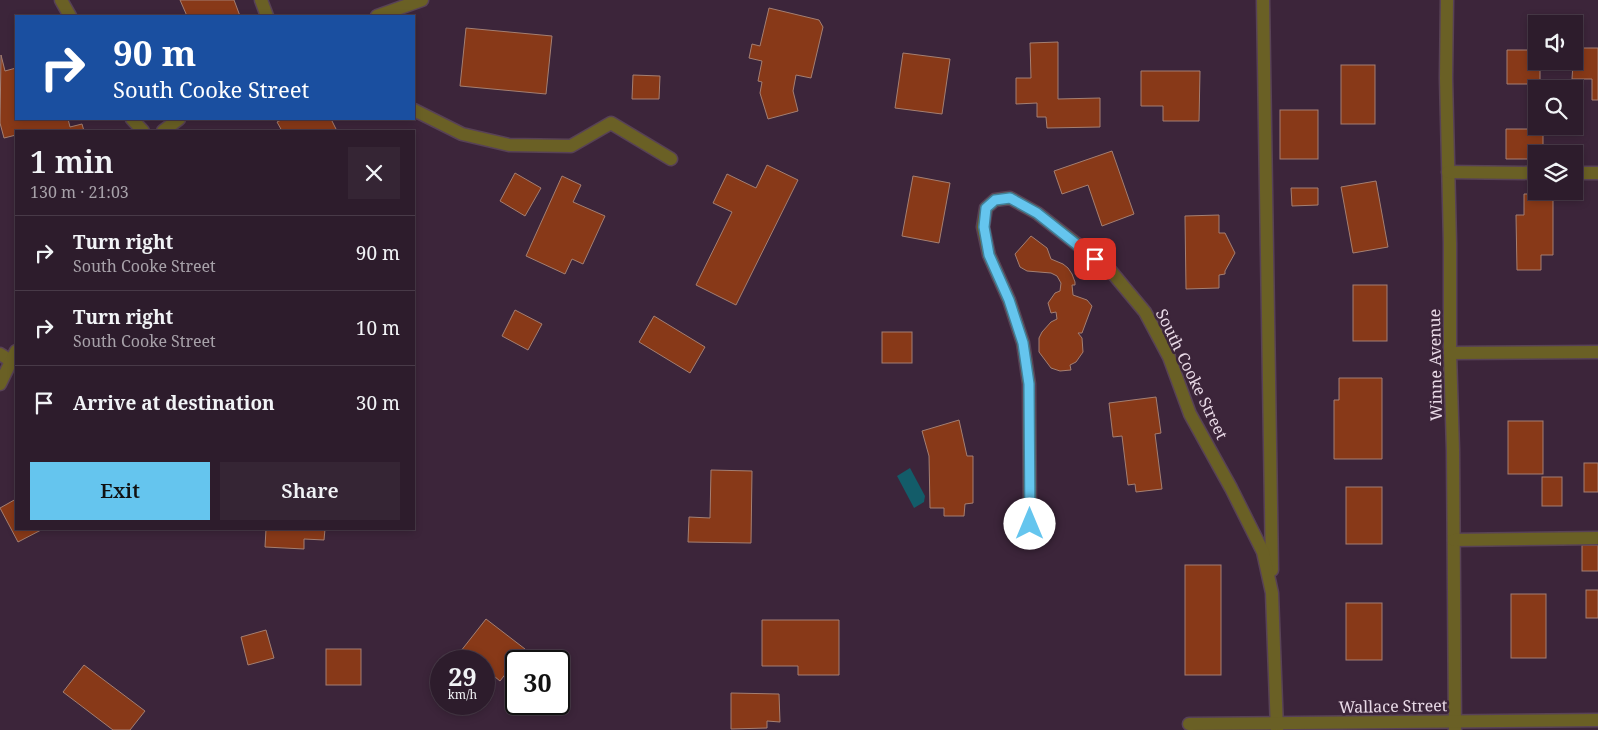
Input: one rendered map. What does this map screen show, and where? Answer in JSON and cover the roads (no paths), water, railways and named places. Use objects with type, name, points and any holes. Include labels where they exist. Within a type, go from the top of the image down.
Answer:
[{"type":"street","points":[[61,0],[69,15]]},
{"type":"street","points":[[261,0],[267,15]]},
{"type":"street","points":[[380,15],[422,0]]},
{"type":"street","points":[[1263,0],[1272,593]]},
{"type":"street","name":"Winne Avenue","points":[[1447,0],[1446,78],[1450,243],[1455,726]]},
{"type":"street","points":[[415,110],[462,134],[508,145],[571,146],[611,122],[671,159]]},
{"type":"street","points":[[133,120],[142,130]]},
{"type":"street","points":[[164,130],[178,120]]},
{"type":"street","points":[[1448,172],[1528,173]]},
{"type":"street","points":[[1583,173],[1598,173]]},
{"type":"street","name":"South Cooke Street","points":[[1030,524],[1029,384],[1023,343],[1009,300],[989,255],[984,227],[986,208],[995,200],[1010,198],[1037,213],[1110,270],[1145,312],[1169,357],[1190,414],[1231,488],[1263,552],[1272,593],[1277,727]]},
{"type":"street","points":[[1450,353],[1598,352]]},
{"type":"street","points":[[0,354],[15,357],[0,384]]},
{"type":"street","points":[[1454,540],[1598,538]]},
{"type":"street","name":"Wallace Street","points":[[1189,724],[1277,727],[1455,726],[1598,720]]},
{"type":"water","points":[[910,468],[925,496],[924,502],[914,508],[897,476]]}]
